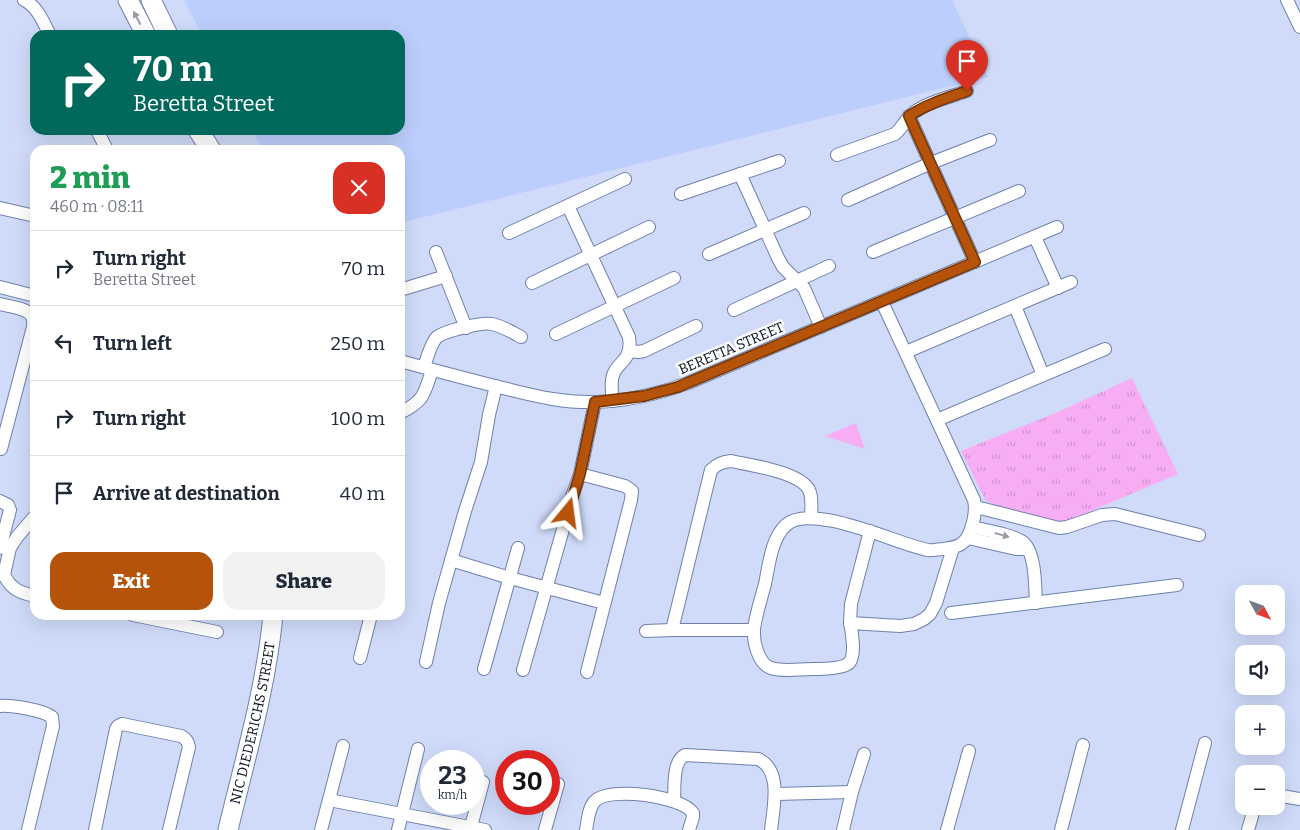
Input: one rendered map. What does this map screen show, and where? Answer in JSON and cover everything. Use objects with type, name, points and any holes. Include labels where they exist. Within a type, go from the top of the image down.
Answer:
[{"type":"street","points":[[24,0],[39,13],[48,30]]},
{"type":"street","points":[[128,0],[143,30]]},
{"type":"street","points":[[151,0],[166,30]]},
{"type":"street","points":[[1287,0],[1300,27]]},
{"type":"street","points":[[837,155],[895,134],[909,116],[922,108],[967,91]]},
{"type":"street","points":[[909,116],[975,262]]},
{"type":"street","points":[[848,200],[931,163],[990,140]]},
{"type":"street","points":[[681,194],[779,160]]},
{"type":"street","points":[[740,174],[778,258],[783,267],[804,288],[822,327]]},
{"type":"street","points":[[509,233],[626,180]]},
{"type":"street","points":[[873,252],[1019,190]]},
{"type":"street","points":[[568,206],[629,337],[630,351],[617,368],[612,380],[613,401]]},
{"type":"street","points":[[0,208],[30,215]]},
{"type":"street","points":[[710,254],[804,213]]},
{"type":"street","name":"BERETTA STREET","points":[[405,362],[551,399],[595,402],[644,396],[688,383],[1057,227]]},
{"type":"street","points":[[532,283],[649,228]]},
{"type":"street","points":[[1035,236],[1058,288]]},
{"type":"street","points":[[436,252],[466,328]]},
{"type":"street","points":[[734,310],[829,266]]},
{"type":"street","points":[[405,288],[446,276]]},
{"type":"street","points":[[556,334],[674,278]]},
{"type":"street","points":[[906,352],[1071,282]]},
{"type":"street","points":[[0,287],[30,295]]},
{"type":"street","points":[[870,531],[851,604],[852,656],[850,662],[845,666],[826,668],[777,670],[768,668],[760,660],[754,630],[773,549],[782,529],[790,522],[798,518],[811,517],[870,531],[929,550],[958,546],[970,533],[976,507],[974,500],[882,302]]},
{"type":"street","points":[[0,304],[21,309],[30,315]]},
{"type":"street","points":[[1015,306],[1044,375]]},
{"type":"street","points":[[405,410],[422,398],[430,351],[435,339],[446,332],[486,323],[499,326],[521,337]]},
{"type":"street","points":[[630,351],[644,351],[696,326]]},
{"type":"street","points":[[1,449],[6,409],[30,336]]},
{"type":"street","points":[[937,420],[1105,349]]},
{"type":"street","points":[[426,662],[439,603],[481,462],[496,386]]},
{"type":"street","points":[[523,670],[580,474],[595,402]]},
{"type":"street","points":[[672,630],[711,470],[716,465],[730,461],[781,473],[802,482],[808,488],[810,495],[811,517]]},
{"type":"street","points":[[580,474],[625,486],[632,491],[587,672]]},
{"type":"street","points":[[0,501],[8,505],[10,510],[0,548]]},
{"type":"street","points":[[976,507],[1053,528],[1067,527],[1115,514],[1199,535]]},
{"type":"street","points":[[30,524],[17,537],[10,548],[4,575],[9,584],[17,590],[30,594]]},
{"type":"street","points":[[970,533],[1020,540],[1024,544],[1028,549],[1032,564],[1036,603]]},
{"type":"street","points":[[484,669],[518,548]]},
{"type":"street","points":[[850,623],[900,626],[924,620],[936,603],[952,548]]},
{"type":"street","points":[[451,560],[604,603]]},
{"type":"street","points":[[951,613],[1177,585]]},
{"type":"street","points":[[169,620],[217,632]]},
{"type":"street","name":"NIC DIEDERICHS STREET","points":[[228,830],[260,698],[273,620]]},
{"type":"street","points":[[360,658],[370,620]]},
{"type":"street","points":[[646,632],[672,630],[754,630]]},
{"type":"street","points":[[0,706],[8,705],[44,712],[52,717],[53,721],[28,830]]},
{"type":"street","points":[[95,830],[116,729],[122,724],[181,736],[189,742],[169,830]]},
{"type":"street","points":[[1182,830],[1205,743]]},
{"type":"street","points":[[1061,830],[1083,744]]},
{"type":"street","points":[[321,830],[343,746]]},
{"type":"street","points":[[398,830],[418,749]]},
{"type":"street","points":[[947,830],[969,751]]},
{"type":"street","points":[[843,830],[864,754]]},
{"type":"street","points":[[674,801],[676,768],[678,761],[685,755],[758,759],[766,764],[769,769],[776,794],[771,830]]},
{"type":"street","points":[[776,794],[852,792]]},
{"type":"street","points":[[588,830],[590,808],[595,800],[601,796],[624,793],[674,801],[687,807],[693,813],[689,830]]},
{"type":"street","points":[[1285,796],[1300,799]]},
{"type":"street","points":[[329,800],[470,829],[485,830]]},
{"type":"street","points":[[470,829],[474,815]]},
{"type":"street","points":[[545,830],[549,815]]},
{"type":"street","points":[[1248,830],[1252,815]]},
{"type":"shaded area","points":[[184,0],[952,0],[988,77],[405,222],[405,145],[260,145],[256,135],[405,135],[405,30],[199,30]]},
{"type":"green space","points":[[1132,378],[1178,474],[1063,523],[1029,516],[986,501],[961,451],[1058,412]]},
{"type":"green space","points":[[856,423],[865,449],[825,436]]},
{"type":"route","points":[[568,513],[580,474],[595,402],[644,396],[678,387],[975,262],[909,116],[930,104],[967,91]]}]
